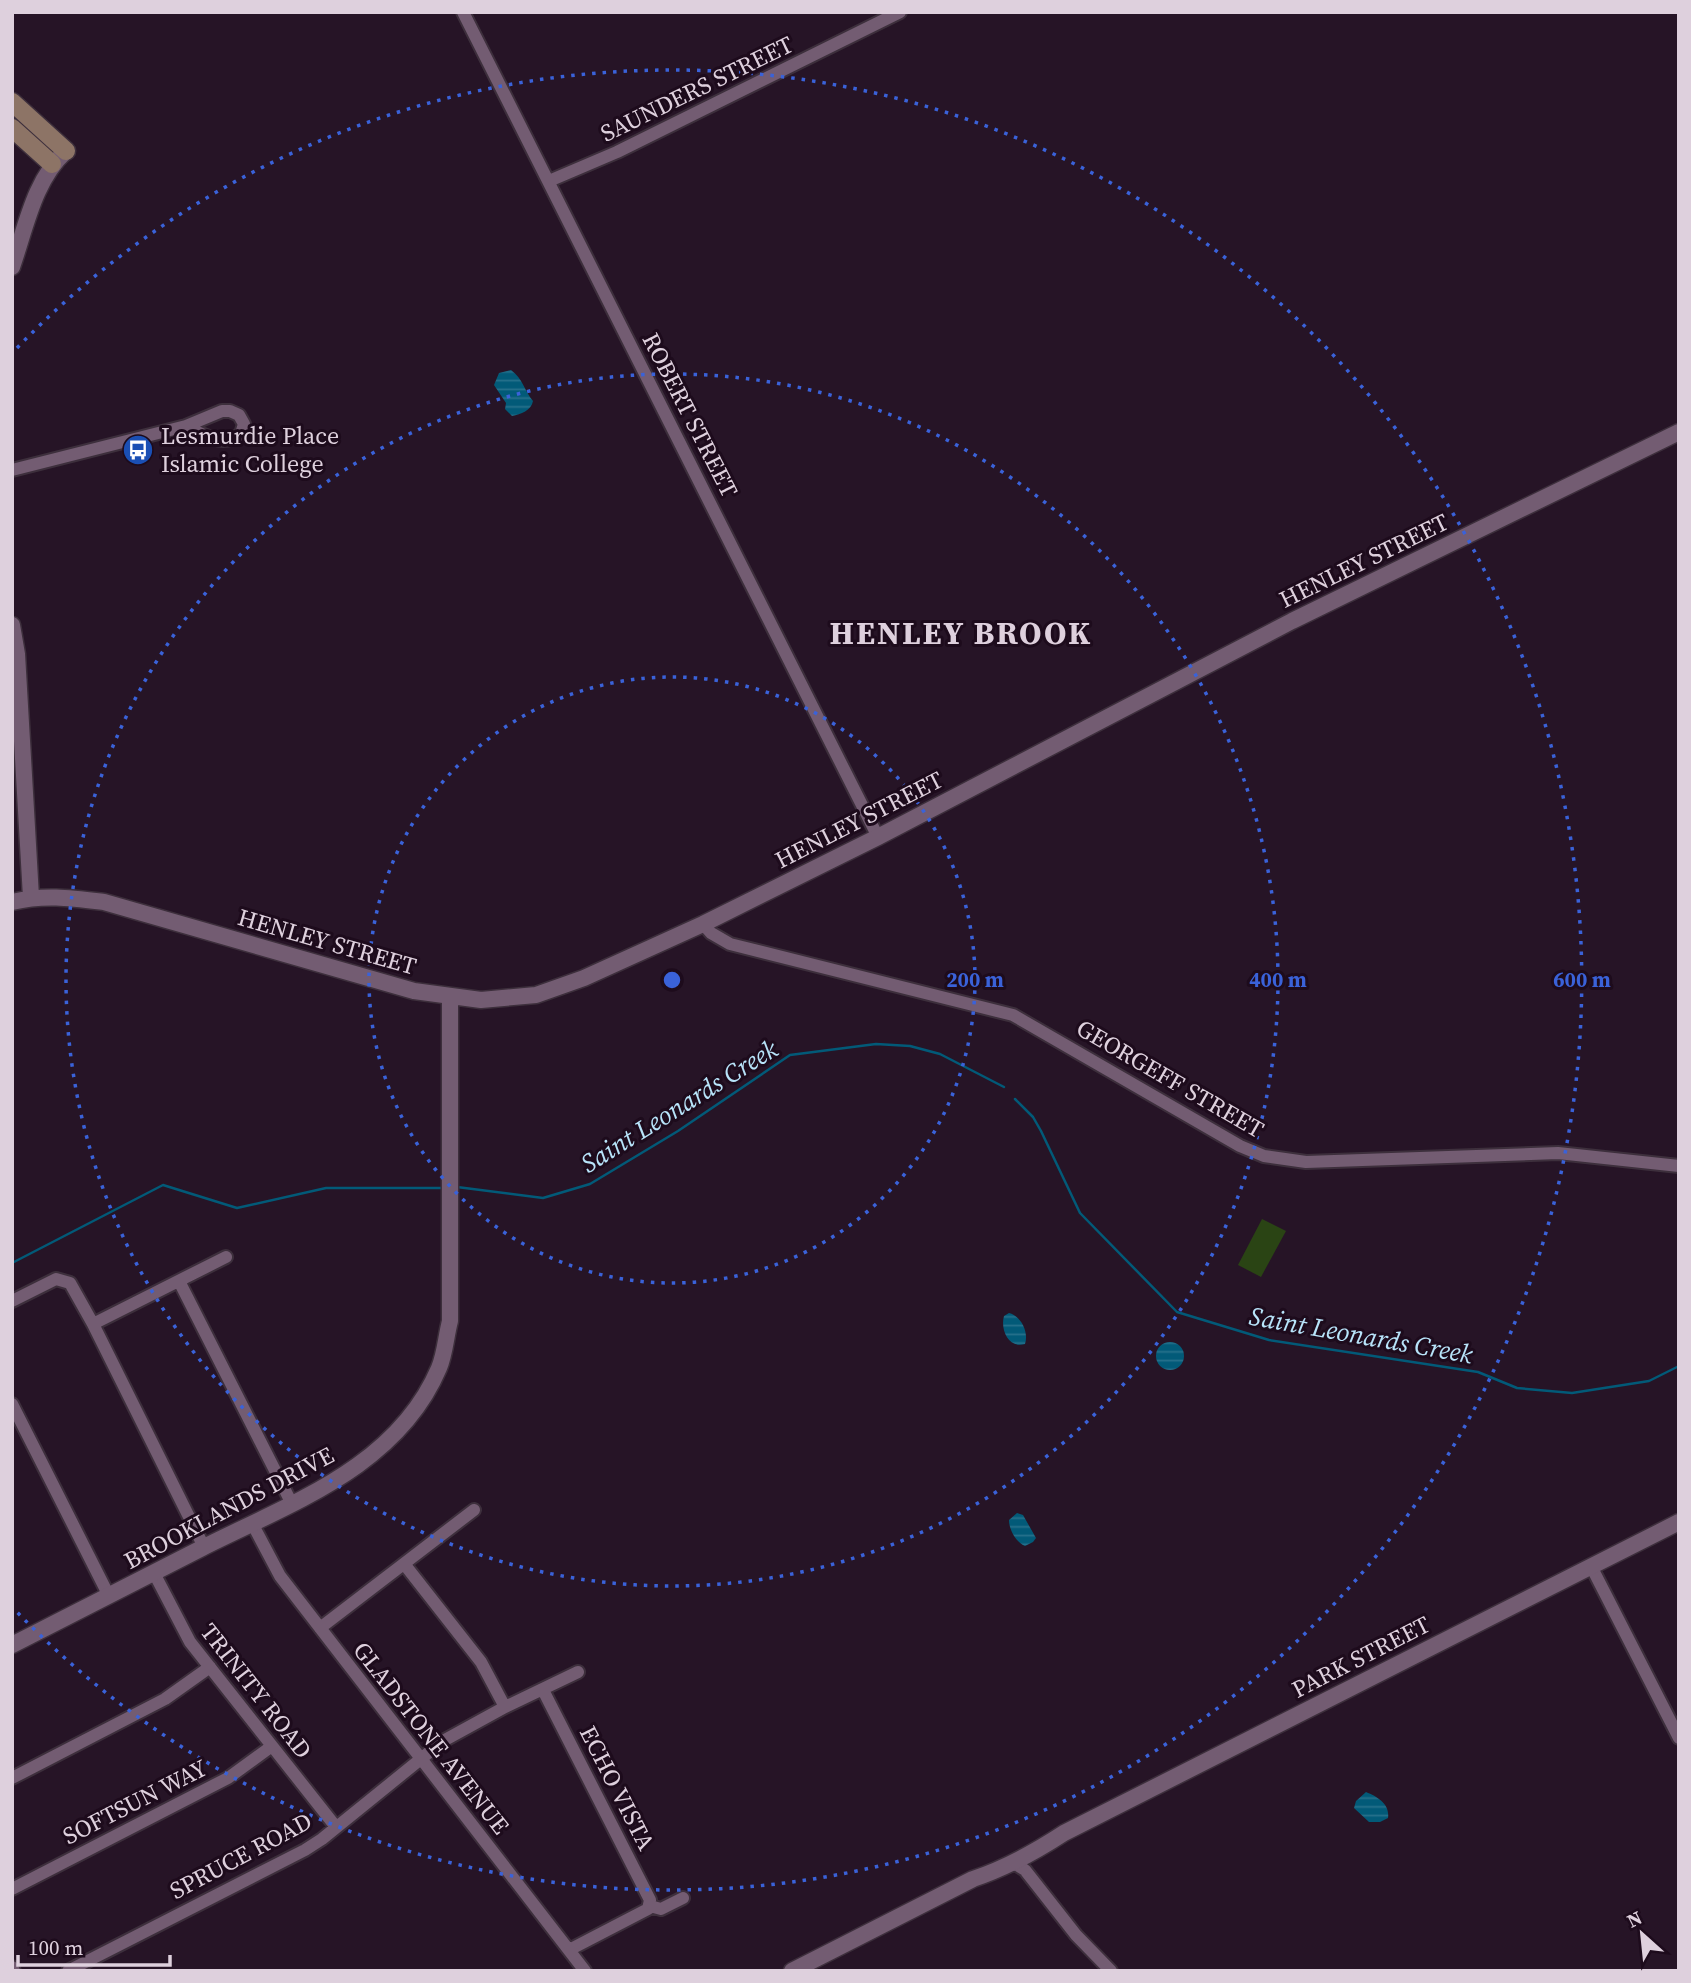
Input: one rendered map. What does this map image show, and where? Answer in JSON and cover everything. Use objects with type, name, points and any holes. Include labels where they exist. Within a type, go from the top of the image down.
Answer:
[{"type":"main road","points":[[12,102],[66,151]]},
{"type":"main road","points":[[12,128],[52,164]]},
{"type":"street","name":"ROBERT STREET","points":[[463,12],[878,837]]},
{"type":"street","name":"SAUNDERS STREET","points":[[549,181],[617,152],[900,12]]},
{"type":"street","points":[[12,267],[42,181],[52,164],[66,151]]},
{"type":"street","points":[[12,470],[186,426]]},
{"type":"street","name":"HENLEY STREET","points":[[12,902],[56,895],[104,902],[414,991],[481,1000],[536,995],[584,978],[703,924],[878,837],[1292,621],[1679,432]]},
{"type":"street","points":[[12,625],[17,654],[31,897]]},
{"type":"street","name":"GEORGEFF STREET","points":[[703,924],[711,933],[730,944],[1013,1015],[1240,1146],[1264,1156],[1306,1162],[1558,1153],[1679,1166]]},
{"type":"street","name":"BROOKLANDS DRIVE","points":[[12,1645],[204,1547],[253,1525],[345,1475],[397,1432],[422,1400],[439,1366],[450,1321],[450,997]]},
{"type":"street","points":[[93,1324],[226,1257]]},
{"type":"street","points":[[12,1301],[56,1279],[64,1279],[73,1288],[204,1547]]},
{"type":"street","points":[[179,1281],[292,1504]]},
{"type":"street","points":[[12,1404],[109,1596]]},
{"type":"street","points":[[320,1628],[474,1510]]},
{"type":"street","name":"PARK STREET","points":[[792,1971],[973,1879],[1010,1864],[1064,1833],[1679,1522]]},
{"type":"street","name":"GLADSTONE AVENUE","points":[[253,1525],[280,1576],[585,1971]]},
{"type":"street","points":[[405,1565],[481,1662],[505,1707]]},
{"type":"street","points":[[1591,1566],[1679,1738]]},
{"type":"street","name":"TRINITY ROAD","points":[[154,1573],[181,1628],[336,1827]]},
{"type":"street","points":[[12,1778],[165,1699],[210,1667]]},
{"type":"street","name":"SPRUCE ROAD","points":[[68,1971],[305,1850],[443,1741],[578,1672]]},
{"type":"street","name":"ECHO VISTA","points":[[543,1690],[650,1900],[650,1906]]},
{"type":"street","name":"SOFTSUN WAY","points":[[12,1889],[228,1778],[272,1746]]},
{"type":"street","name":"PARK STREET","points":[[973,1879],[1033,1844],[1064,1833]]},
{"type":"street","points":[[1010,1864],[1025,1870],[1076,1935],[1111,1971]]},
{"type":"street","points":[[569,1950],[650,1906],[661,1909],[683,1898]]},
{"type":"green space","points":[[1262,1219],[1286,1231],[1261,1277],[1238,1265]]},
{"type":"water","points":[[511,370],[533,401],[528,410],[512,416],[505,409],[506,403],[494,385],[499,373]]},
{"type":"water","points":[[1009,1313],[1017,1317],[1023,1325],[1025,1344],[1014,1344],[1007,1337],[1003,1321],[1004,1316]]},
{"type":"water","points":[[1170,1342],[1180,1346],[1184,1356],[1180,1366],[1170,1370],[1160,1366],[1156,1356],[1160,1346]]},
{"type":"water","points":[[1017,1513],[1023,1515],[1036,1538],[1025,1546],[1016,1539],[1010,1528],[1009,1520]]},
{"type":"water","points":[[1366,1792],[1385,1805],[1388,1818],[1380,1822],[1369,1822],[1354,1808],[1356,1801]]},
{"type":"waterway","name":"Saint Leonards Creek","points":[[457,1187],[543,1198],[590,1184],[678,1131],[790,1055],[876,1044],[910,1046],[940,1054],[1004,1087]]},
{"type":"waterway","name":"Saint Leonards Creek","points":[[1015,1099],[1033,1117],[1041,1131],[1080,1213],[1177,1312],[1269,1340],[1478,1372],[1517,1388],[1572,1393],[1649,1381],[1679,1366]]},
{"type":"waterway","name":"Saint Leonards Creek","points":[[12,1263],[163,1185],[237,1208],[326,1188],[443,1188]]},
{"type":"place","name":"Lesmurdie Place Islamic College","points":[[138,450]]},
{"type":"district","name":"HENLEY BROOK","points":[[961,633]]}]
